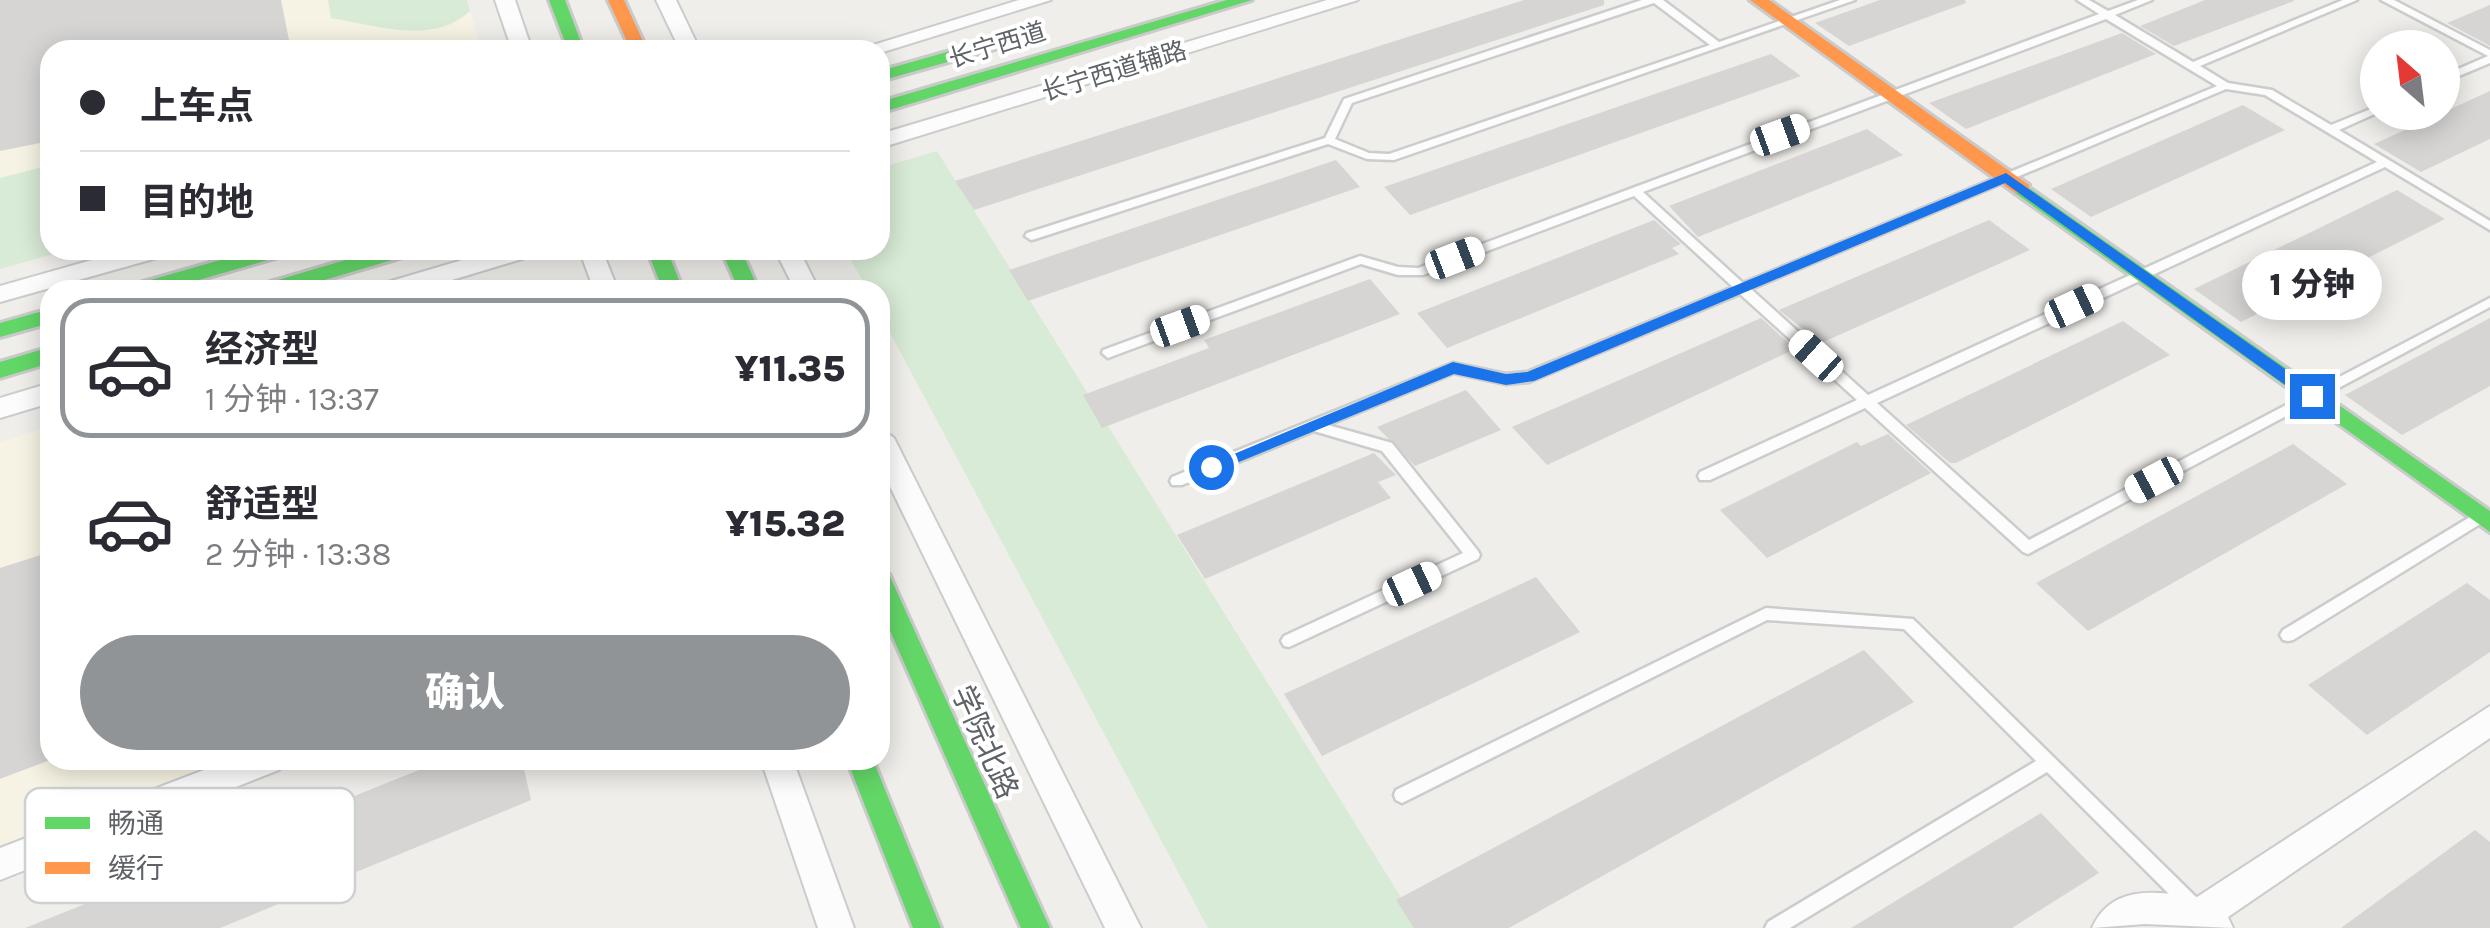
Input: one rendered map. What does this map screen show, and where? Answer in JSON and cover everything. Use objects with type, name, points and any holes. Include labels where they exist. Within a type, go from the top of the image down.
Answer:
[{"type":"main road","points":[[557,0],[572,40]]},
{"type":"main road","points":[[616,0],[634,40]]},
{"type":"main road","name":"长宁西道","points":[[890,105],[1244,0]]},
{"type":"main road","points":[[1758,0],[2486,520]]},
{"type":"main road","name":"长宁西道","points":[[890,73],[1051,27]]},
{"type":"main road","points":[[174,280],[244,260]]},
{"type":"main road","points":[[302,280],[368,260]]},
{"type":"main road","points":[[0,330],[40,319]]},
{"type":"main road","points":[[0,370],[40,358]]},
{"type":"main road","name":"学院北路","points":[[890,603],[1036,928]]},
{"type":"main road","points":[[864,770],[927,928]]},
{"type":"street","points":[[505,0],[519,40]]},
{"type":"street","points":[[666,0],[685,40]]},
{"type":"street","points":[[890,43],[1042,0]]},
{"type":"street","name":"长宁西道辅路","points":[[890,138],[1348,0]]},
{"type":"street","points":[[50,280],[121,260]]},
{"type":"street","points":[[424,280],[490,260]]},
{"type":"street","points":[[0,294],[40,283]]},
{"type":"street","points":[[0,408],[40,396]]},
{"type":"street","points":[[890,458],[1123,928]]},
{"type":"street","points":[[2110,928],[2142,907],[2208,922],[2490,720]]},
{"type":"street","points":[[196,788],[242,770]]},
{"type":"street","points":[[781,770],[836,928]]},
{"type":"street","points":[[0,864],[25,854]]},
{"type":"lane","points":[[1329,140],[1348,100],[1655,0],[1718,46]]},
{"type":"lane","points":[[1031,236],[1329,140],[1367,156],[1390,158],[1788,22],[1824,4],[1850,0]]},
{"type":"lane","points":[[2082,0],[2225,86],[2268,92],[2487,221]]},
{"type":"lane","points":[[1108,353],[1360,260],[1419,272],[2146,0]]},
{"type":"lane","points":[[2192,66],[2352,0]]},
{"type":"lane","points":[[2386,0],[2490,57]]},
{"type":"lane","points":[[2460,71],[2490,57]]},
{"type":"lane","points":[[1177,480],[1453,368],[1506,379],[1529,377],[2225,86]]},
{"type":"lane","points":[[2330,130],[2360,116]]},
{"type":"lane","points":[[1705,476],[2385,163]]},
{"type":"lane","points":[[1634,190],[2028,548],[2490,302]]},
{"type":"lane","points":[[1289,641],[1473,556],[1387,447],[1314,425]]},
{"type":"lane","points":[[2288,635],[2486,520]]},
{"type":"lane","points":[[1402,795],[1766,614],[1908,623],[2208,922]]},
{"type":"lane","points":[[1774,928],[2048,763]]},
{"type":"shaded area","points":[[0,0],[467,0],[478,40],[40,40],[40,258],[0,269]]},
{"type":"shaded area","points":[[40,430],[40,770],[217,770],[171,788],[25,788],[25,844],[0,854],[0,442]]},
{"type":"green space","points":[[328,0],[467,0],[470,11],[439,28],[403,30],[331,18]]},
{"type":"green space","points":[[937,151],[1420,928],[1208,928],[890,333],[890,280],[862,280],[851,260],[890,260],[890,165]]},
{"type":"green space","points":[[40,168],[40,258],[0,269],[0,178]]},
{"type":"building","points":[[0,0],[281,0],[289,40],[40,40],[40,143],[0,151]]},
{"type":"building","points":[[1524,0],[1604,0],[1604,5],[974,210],[955,181]]},
{"type":"building","points":[[1880,0],[1966,3],[1849,46],[1815,23]]},
{"type":"building","points":[[2205,0],[2294,1],[2174,46],[2140,26]]},
{"type":"building","points":[[2490,5],[2490,46],[2447,23]]},
{"type":"building","points":[[2122,33],[2156,54],[1966,129],[1929,103]]},
{"type":"building","points":[[1771,54],[1801,76],[1410,215],[1384,187]]},
{"type":"building","points":[[2490,91],[2490,139],[2421,172],[2374,144],[2405,130],[2460,130],[2460,105]]},
{"type":"building","points":[[2243,105],[2285,130],[2091,217],[2051,189]]},
{"type":"building","points":[[1867,129],[1903,155],[1698,237],[1669,206]]},
{"type":"building","points":[[1336,160],[1360,187],[1028,301],[1009,270]]},
{"type":"building","points":[[2397,190],[2445,219],[2241,322],[2194,289]]},
{"type":"building","points":[[1654,220],[1681,244],[1672,248],[1679,254],[1447,348],[1417,313]]},
{"type":"building","points":[[1989,220],[2030,250],[1821,343],[1779,310]]},
{"type":"building","points":[[1370,279],[1400,314],[1102,428],[1083,395],[1209,348],[1204,340]]},
{"type":"building","points":[[1761,318],[1795,349],[1547,465],[1512,427]]},
{"type":"building","points":[[2490,318],[2490,386],[2402,435],[2345,395]]},
{"type":"building","points":[[2123,321],[2170,355],[1956,463],[1950,463],[1906,425]]},
{"type":"building","points":[[1466,390],[1501,430],[1415,466],[1377,427]]},
{"type":"building","points":[[1888,434],[1931,473],[1767,558],[1720,510],[1857,442],[1861,446]]},
{"type":"building","points":[[2293,444],[2347,484],[2088,631],[2036,583]]},
{"type":"building","points":[[1374,453],[1396,475],[1378,482],[1391,498],[1205,579],[1177,535]]},
{"type":"building","points":[[40,555],[40,764],[0,779],[0,568]]},
{"type":"building","points":[[1536,577],[1580,632],[1322,756],[1284,694]]},
{"type":"building","points":[[2467,583],[2490,600],[2490,652],[2367,735],[2308,685]]},
{"type":"building","points":[[1864,650],[1914,702],[1509,928],[1414,928],[1396,900]]},
{"type":"building","points":[[419,770],[524,770],[531,800],[355,872],[355,796]]},
{"type":"building","points":[[2041,813],[2099,873],[2012,928],[1851,928]]},
{"type":"building","points":[[2475,830],[2490,842],[2490,928],[2341,928]]},
{"type":"building","points":[[87,903],[281,903],[220,928],[25,928]]},
{"type":"traffic: fast","points":[[557,0],[572,40]]},
{"type":"traffic: fast","points":[[890,105],[1244,0]]},
{"type":"traffic: fast","points":[[890,73],[1031,33]]},
{"type":"traffic: fast","points":[[2022,189],[2490,523]]},
{"type":"traffic: fast","points":[[174,280],[244,260]]},
{"type":"traffic: fast","points":[[302,280],[368,260]]},
{"type":"traffic: fast","points":[[661,260],[669,280]]},
{"type":"traffic: fast","points":[[736,260],[744,280]]},
{"type":"traffic: fast","points":[[0,330],[40,319]]},
{"type":"traffic: fast","points":[[0,370],[40,358]]},
{"type":"traffic: fast","points":[[890,603],[1036,928]]},
{"type":"traffic: fast","points":[[864,770],[927,928]]},
{"type":"traffic: slow","points":[[616,0],[634,40]]},
{"type":"traffic: slow","points":[[1758,0],[2022,189]]},
{"type":"route","points":[[1211,467],[1453,368],[1506,379],[1529,377],[2006,177],[2312,396]]}]
